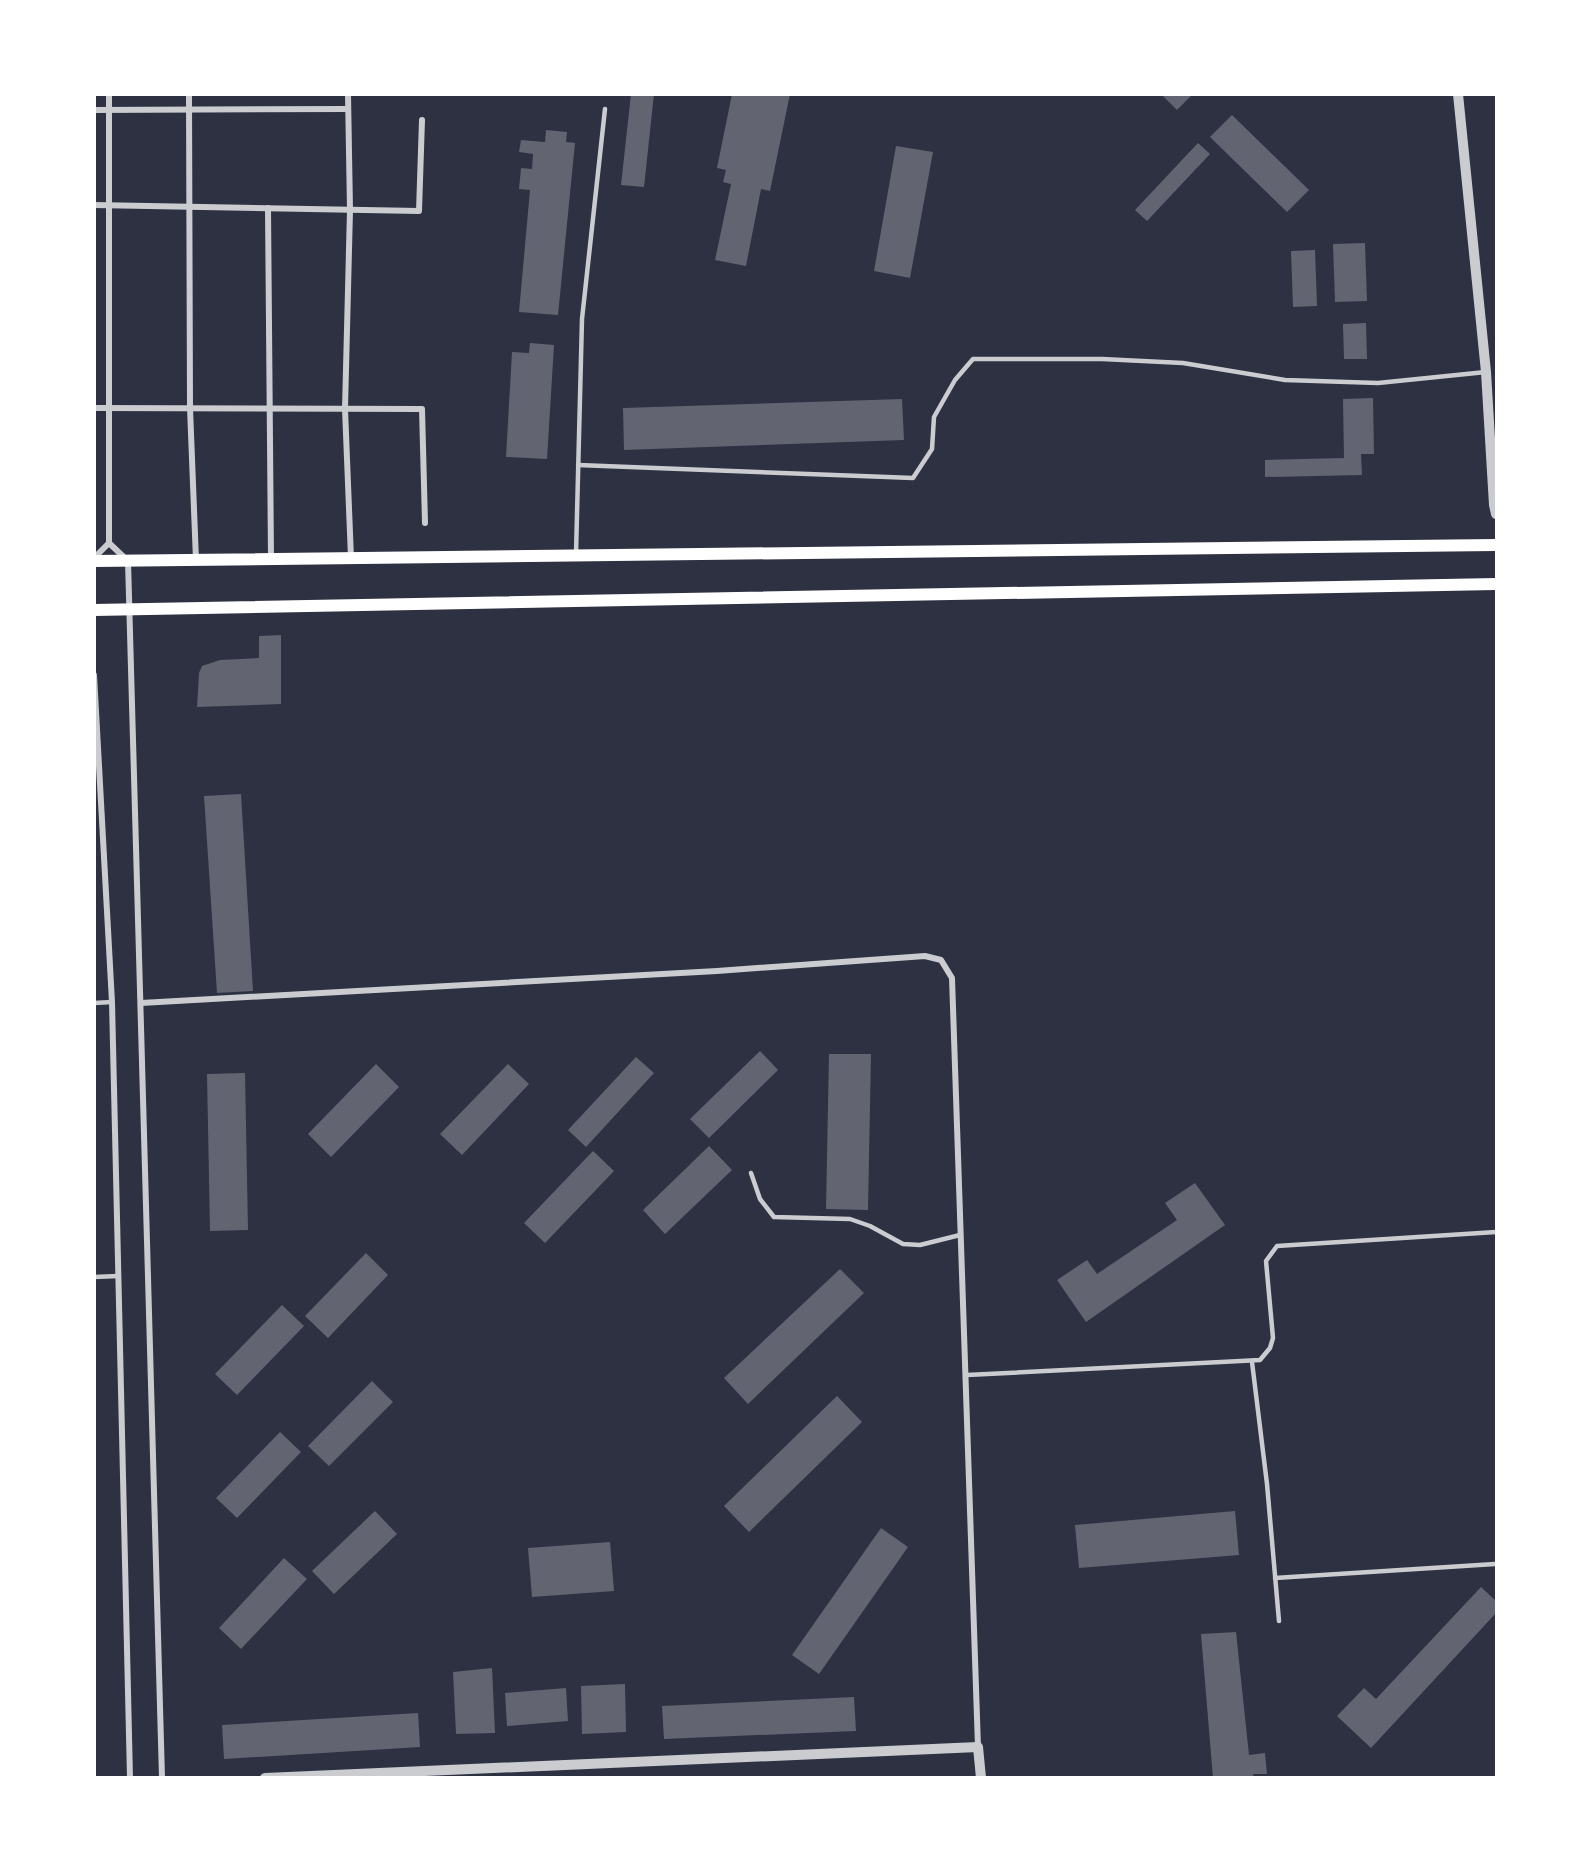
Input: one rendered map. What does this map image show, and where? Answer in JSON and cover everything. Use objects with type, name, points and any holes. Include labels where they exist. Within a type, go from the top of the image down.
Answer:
[{"type":"main road","points":[[94,560],[271,560],[1497,545]]},
{"type":"main road","points":[[94,610],[1497,584]]},
{"type":"street","points":[[94,560],[109,543],[109,94]]},
{"type":"street","points":[[189,94],[190,408],[196,560]]},
{"type":"street","points":[[348,94],[350,210],[345,409],[351,559]]},
{"type":"street","points":[[1458,94],[1486,372],[1494,505],[1497,514]]},
{"type":"street","points":[[94,110],[348,109]]},
{"type":"street","points":[[94,205],[419,211],[422,120]]},
{"type":"street","points":[[268,208],[271,560]]},
{"type":"street","points":[[94,408],[422,409],[425,523]]},
{"type":"street","points":[[109,543],[128,561],[162,1778]]},
{"type":"street","points":[[94,675],[112,1002],[130,1778]]},
{"type":"street","points":[[141,1003],[717,971],[924,956],[941,960],[952,978],[978,1747],[981,1778]]},
{"type":"street","points":[[265,1778],[978,1747]]},
{"type":"lane","points":[[576,556],[582,319],[605,109]]},
{"type":"lane","points":[[578,465],[913,478],[932,449],[934,417],[956,380],[973,359],[1102,359],[1183,363],[1285,380],[1378,383],[1486,372]]},
{"type":"lane","points":[[94,1003],[112,1002]]},
{"type":"lane","points":[[751,1173],[760,1199],[774,1217],[850,1219],[870,1226],[903,1244],[920,1245],[960,1235]]},
{"type":"lane","points":[[967,1375],[1252,1362],[1265,1356],[1273,1338],[1266,1261],[1277,1246],[1497,1232]]},
{"type":"lane","points":[[94,1277],[118,1276]]},
{"type":"lane","points":[[1252,1362],[1267,1484],[1279,1621]]},
{"type":"lane","points":[[1275,1578],[1495,1564]]},
{"type":"building","points":[[631,94],[654,94],[644,187],[621,185]]},
{"type":"building","points":[[732,94],[790,94],[770,191],[761,189],[746,266],[715,260],[731,184],[723,182],[726,170],[717,168]]},
{"type":"building","points":[[1161,94],[1193,94],[1177,110]]},
{"type":"building","points":[[1232,115],[1309,190],[1287,212],[1210,137]]},
{"type":"building","points":[[546,130],[567,132],[566,142],[575,143],[558,315],[519,312],[530,190],[519,189],[521,168],[532,169],[533,154],[519,152],[521,140],[545,142]]},
{"type":"building","points":[[1198,143],[1210,154],[1147,221],[1135,210]]},
{"type":"building","points":[[896,146],[933,152],[910,278],[874,271]]},
{"type":"building","points":[[1365,243],[1367,301],[1335,302],[1333,244]]},
{"type":"building","points":[[1315,250],[1317,306],[1293,307],[1291,251]]},
{"type":"building","points":[[1366,323],[1367,359],[1344,359],[1343,324]]},
{"type":"building","points":[[530,343],[554,345],[547,459],[506,457],[512,352],[529,353]]},
{"type":"building","points":[[1373,398],[1374,454],[1361,454],[1362,475],[1265,477],[1265,460],[1344,458],[1343,399]]},
{"type":"building","points":[[902,399],[904,440],[624,450],[623,408]]},
{"type":"building","points":[[281,635],[281,704],[197,707],[199,673],[202,666],[220,660],[259,658],[259,636]]},
{"type":"building","points":[[241,794],[253,991],[217,993],[204,796]]},
{"type":"building","points":[[760,1051],[778,1070],[709,1138],[690,1119]]},
{"type":"building","points":[[829,1054],[871,1054],[868,1210],[826,1209]]},
{"type":"building","points":[[636,1057],[654,1073],[586,1147],[568,1130]]},
{"type":"building","points":[[376,1064],[399,1087],[331,1157],[308,1134]]},
{"type":"building","points":[[508,1064],[529,1084],[462,1155],[440,1134]]},
{"type":"building","points":[[245,1073],[248,1230],[210,1231],[207,1074]]},
{"type":"building","points":[[709,1146],[732,1170],[665,1234],[643,1210]]},
{"type":"building","points":[[593,1151],[614,1171],[545,1243],[524,1223]]},
{"type":"building","points":[[1195,1183],[1225,1225],[1086,1322],[1057,1280],[1087,1260],[1097,1274],[1177,1220],[1165,1203]]},
{"type":"building","points":[[366,1253],[388,1275],[328,1338],[305,1316]]},
{"type":"building","points":[[840,1269],[864,1293],[748,1404],[724,1378]]},
{"type":"building","points":[[282,1305],[304,1326],[237,1395],[215,1374]]},
{"type":"building","points":[[372,1381],[393,1402],[329,1466],[308,1446]]},
{"type":"building","points":[[837,1396],[862,1422],[749,1532],[724,1506]]},
{"type":"building","points":[[280,1432],[301,1452],[237,1518],[216,1498]]},
{"type":"building","points":[[375,1511],[397,1534],[334,1594],[312,1571]]},
{"type":"building","points":[[1235,1511],[1239,1555],[1079,1568],[1075,1525]]},
{"type":"building","points":[[881,1528],[908,1547],[819,1674],[792,1655]]},
{"type":"building","points":[[610,1542],[614,1591],[532,1597],[528,1548]]},
{"type":"building","points":[[284,1558],[307,1579],[241,1649],[219,1628]]},
{"type":"building","points":[[1481,1587],[1496,1601],[1496,1613],[1371,1748],[1337,1716],[1364,1688],[1376,1699]]},
{"type":"building","points":[[1236,1632],[1249,1755],[1265,1753],[1267,1774],[1253,1774],[1254,1778],[1213,1778],[1201,1634]]},
{"type":"building","points":[[492,1668],[495,1733],[456,1734],[453,1672]]},
{"type":"building","points":[[625,1684],[626,1732],[582,1734],[581,1686]]},
{"type":"building","points":[[566,1688],[568,1721],[507,1726],[505,1693]]},
{"type":"building","points":[[854,1697],[856,1731],[664,1739],[662,1706]]},
{"type":"building","points":[[418,1713],[420,1747],[224,1759],[222,1725]]}]
